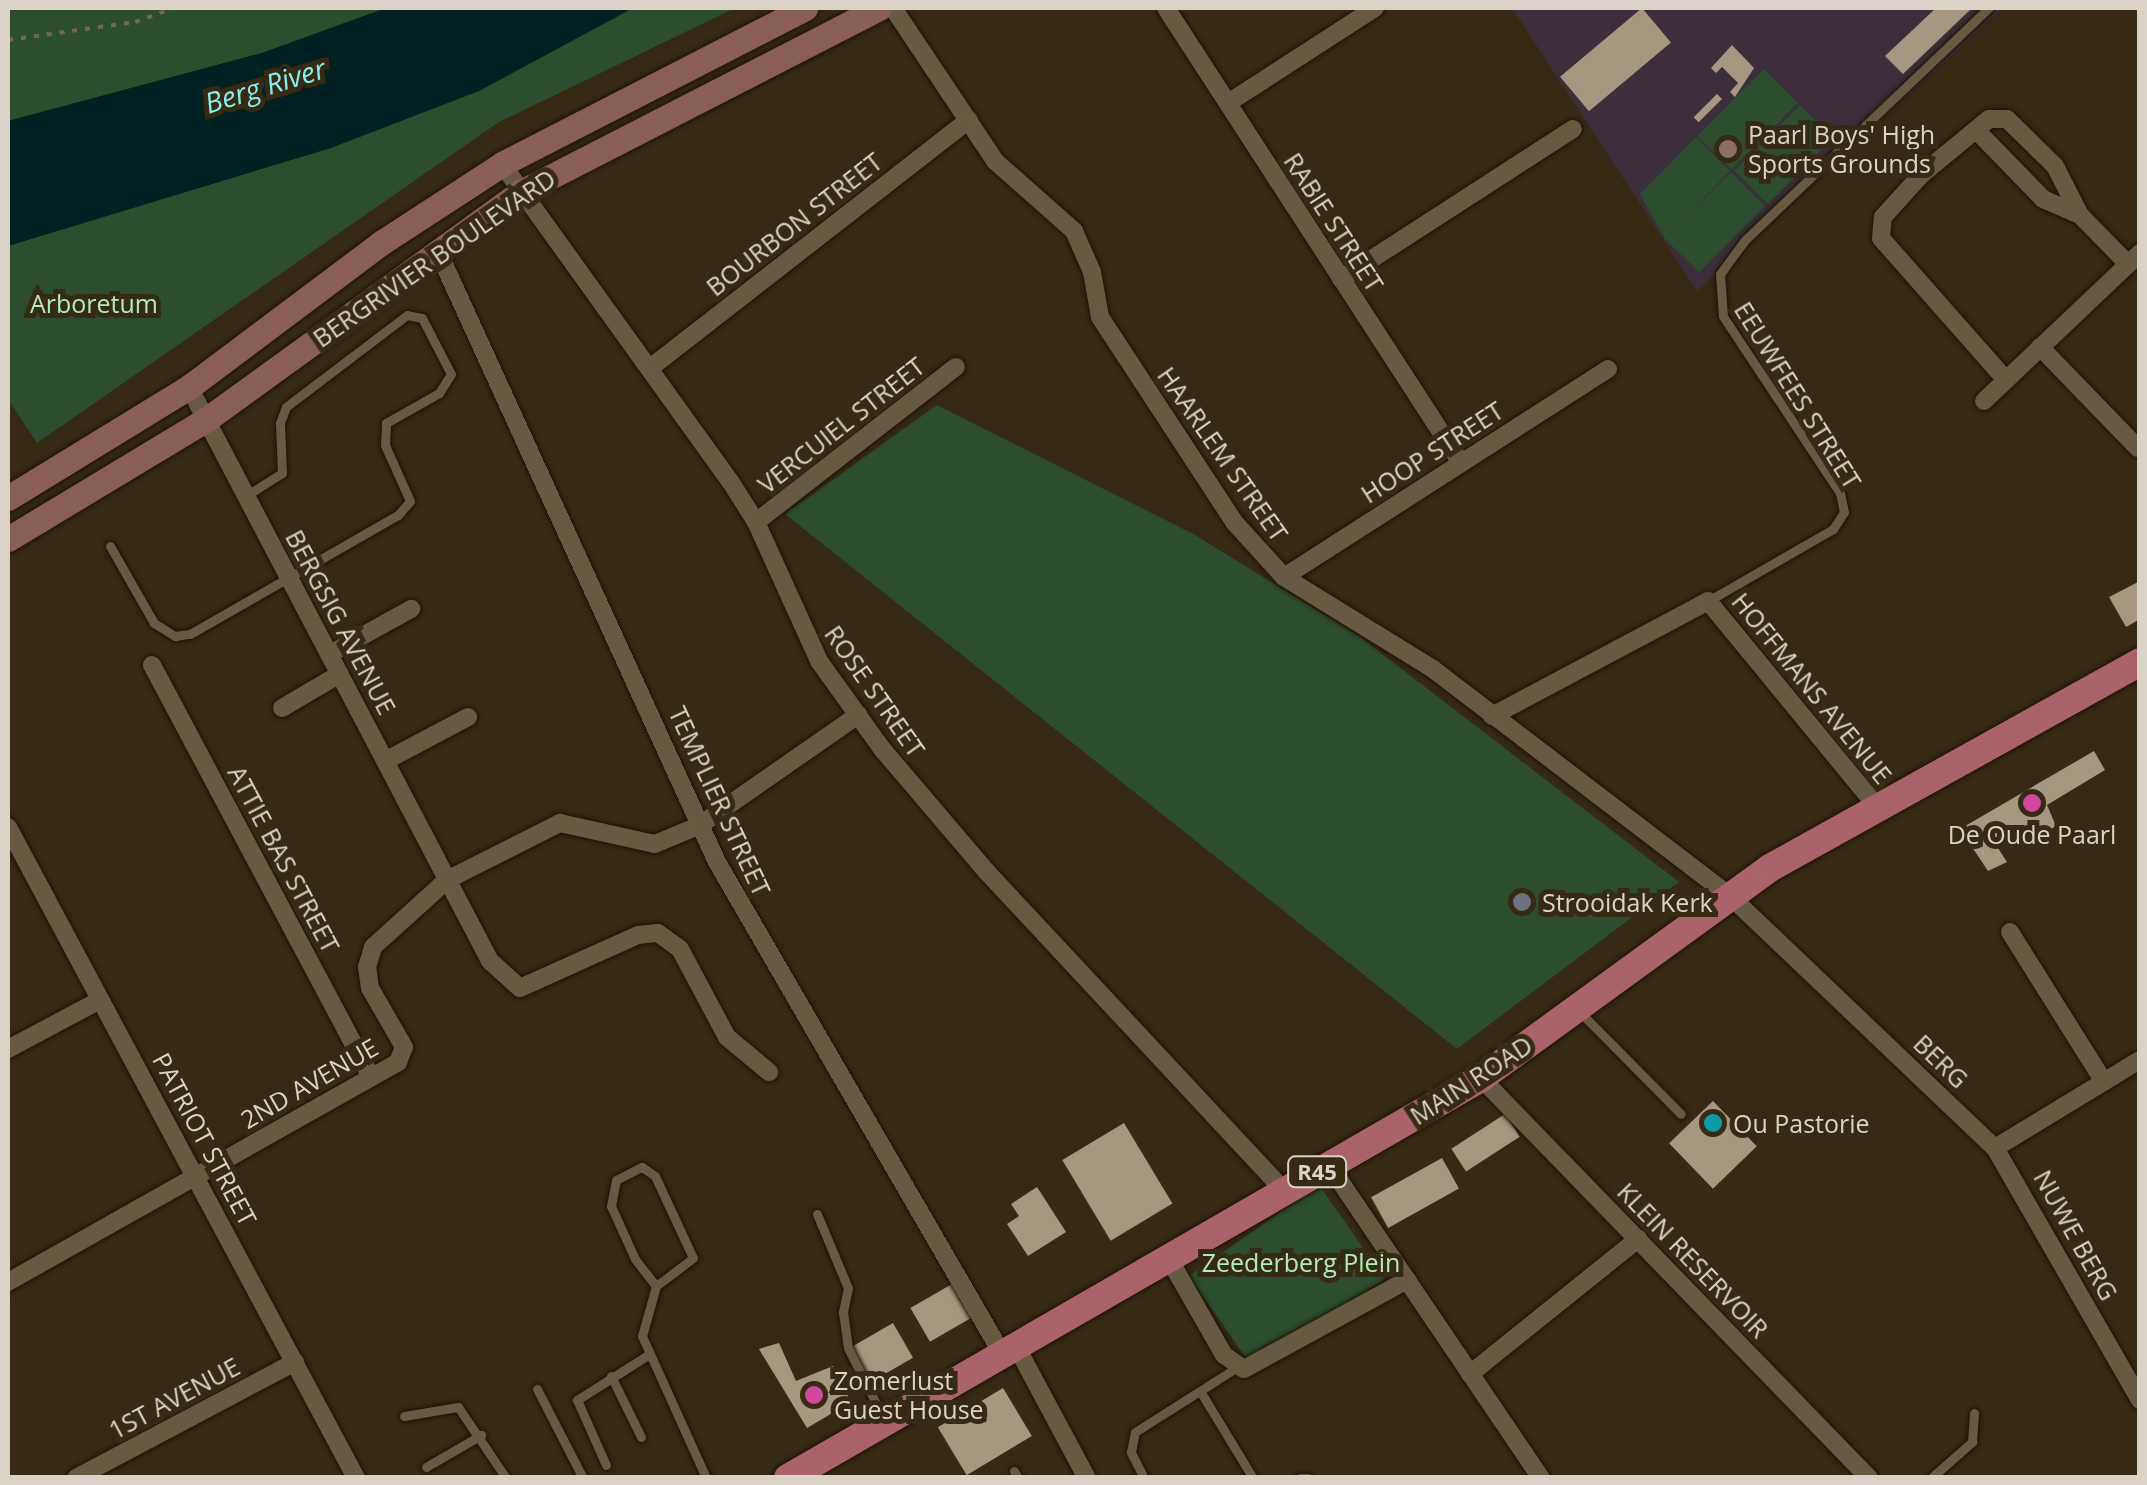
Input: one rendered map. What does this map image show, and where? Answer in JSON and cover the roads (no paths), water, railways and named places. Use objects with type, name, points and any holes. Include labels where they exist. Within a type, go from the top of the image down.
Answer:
[{"type":"main road","name":"MAIN ROAD","points":[[788,1478],[884,1419],[1481,1078],[1730,895],[1877,807],[2140,662]]},
{"type":"street","name":"BERGRIVIER BOULEVARD","points":[[8,498],[189,388],[381,243],[502,164],[805,8]]},
{"type":"street","name":"BERGRIVIER BOULEVARD","points":[[8,538],[207,419],[437,249],[521,192],[879,8]]},
{"type":"street","name":"HAARLEM STREET","points":[[893,8],[1011,179],[1057,211],[1074,231],[1092,272],[1100,317],[1234,522],[1284,577],[1433,669],[1730,895]]},
{"type":"street","name":"RABIE STREET","points":[[1166,8],[1461,463]]},
{"type":"street","points":[[1228,103],[1375,8]]},
{"type":"street","points":[[2006,380],[1904,270],[1879,231],[1890,208],[1976,130],[1996,117],[2014,123],[2064,178],[2080,215]]},
{"type":"street","name":"BOURBON STREET","points":[[650,368],[968,120]]},
{"type":"street","points":[[1341,278],[1573,129]]},
{"type":"street","points":[[1976,130],[2043,200],[2080,215],[2134,258],[1984,401]]},
{"type":"street","name":"ROSE STREET","points":[[502,164],[756,522],[793,614],[858,715],[986,871],[1284,1191]]},
{"type":"street","name":"TEMPLIER STREET","points":[[437,249],[700,825],[1087,1478]]},
{"type":"street","points":[[2040,347],[2138,448]]},
{"type":"street","name":"VERCUIEL STREET","points":[[756,522],[956,367]]},
{"type":"street","name":"HOOP STREET","points":[[1284,577],[1608,369]]},
{"type":"street","name":"BERGSIG AVENUE","points":[[189,388],[490,961],[520,988],[638,935],[668,938],[691,967],[727,1038],[768,1072]]},
{"type":"street","points":[[1492,716],[1708,600]]},
{"type":"street","name":"HOFFMANS AVENUE","points":[[1708,600],[1877,807]]},
{"type":"street","points":[[330,654],[411,609]]},
{"type":"street","name":"ATTIE BAS STREET","points":[[152,665],[371,1077]]},
{"type":"street","points":[[282,708],[340,674]]},
{"type":"street","name":"2ND AVENUE","points":[[8,1282],[398,1062],[404,1047],[370,988],[374,947],[447,880],[560,823],[656,844],[700,825],[858,715]]},
{"type":"street","points":[[385,761],[468,716]]},
{"type":"street","name":"PATRIOT STREET","points":[[8,827],[198,1176],[356,1478]]},
{"type":"street","name":"BERG","points":[[1730,895],[1995,1148]]},
{"type":"street","points":[[2010,932],[2104,1082]]},
{"type":"street","points":[[8,1049],[100,1000]]},
{"type":"street","points":[[1995,1148],[2140,1060]]},
{"type":"street","name":"KLEIN RESERVOIR","points":[[1481,1078],[1869,1478]]},
{"type":"street","name":"NUWE BERG","points":[[1995,1148],[2140,1400]]},
{"type":"street","points":[[1329,1165],[1541,1478]]},
{"type":"street","points":[[1470,1374],[1638,1239]]},
{"type":"street","points":[[1168,1257],[1236,1368],[1258,1367],[1407,1280]]},
{"type":"street","name":"1ST AVENUE","points":[[76,1478],[295,1362]]},
{"type":"lane","name":"EEUWFEES STREET","points":[[1708,600],[1833,530],[1844,512],[1840,494],[1723,316],[1717,292],[1725,263],[1989,8]]},
{"type":"lane","points":[[110,546],[154,623],[175,636],[190,634],[290,580],[410,502],[384,445],[386,423],[439,393],[451,374],[422,318],[407,315],[286,407],[280,423],[282,473],[246,495]]},
{"type":"lane","points":[[1576,1008],[1680,1114]]},
{"type":"lane","points":[[656,1286],[635,1259],[611,1206],[616,1180],[642,1167],[654,1176],[693,1258],[656,1286],[642,1326],[648,1355],[706,1478]]},
{"type":"lane","points":[[818,1214],[848,1288],[843,1312],[848,1348],[884,1419]]},
{"type":"lane","points":[[606,1465],[577,1400],[648,1355]]},
{"type":"lane","points":[[1144,1478],[1131,1452],[1135,1432],[1236,1368]]},
{"type":"lane","points":[[611,1376],[642,1437]]},
{"type":"lane","points":[[538,1389],[583,1478]]},
{"type":"lane","points":[[1200,1391],[1253,1478]]},
{"type":"lane","points":[[404,1416],[458,1406],[481,1435],[503,1476]]},
{"type":"lane","points":[[1932,1478],[1972,1442],[1974,1414]]},
{"type":"lane","points":[[426,1467],[481,1435]]},
{"type":"lane","points":[[1300,1478],[1308,1478]]},
{"type":"water","name":"Berg River","points":[[386,8],[633,8],[479,91],[331,148],[8,246],[8,121],[262,53]]},
{"type":"place","name":"Paarl Boys' High Sports Grounds","points":[[1728,149]]},
{"type":"place","name":"De Oude Paarl","points":[[2032,803]]},
{"type":"place","name":"Strooidak Kerk","points":[[1522,902]]},
{"type":"place","name":"Ou Pastorie","points":[[1713,1123]]},
{"type":"place","name":"Zomerlust Guest House","points":[[814,1395]]},
{"type":"park label","name":"Arboretum","points":[[94,303]]},
{"type":"park label","name":"Zeederberg Plein","points":[[1301,1262]]}]
